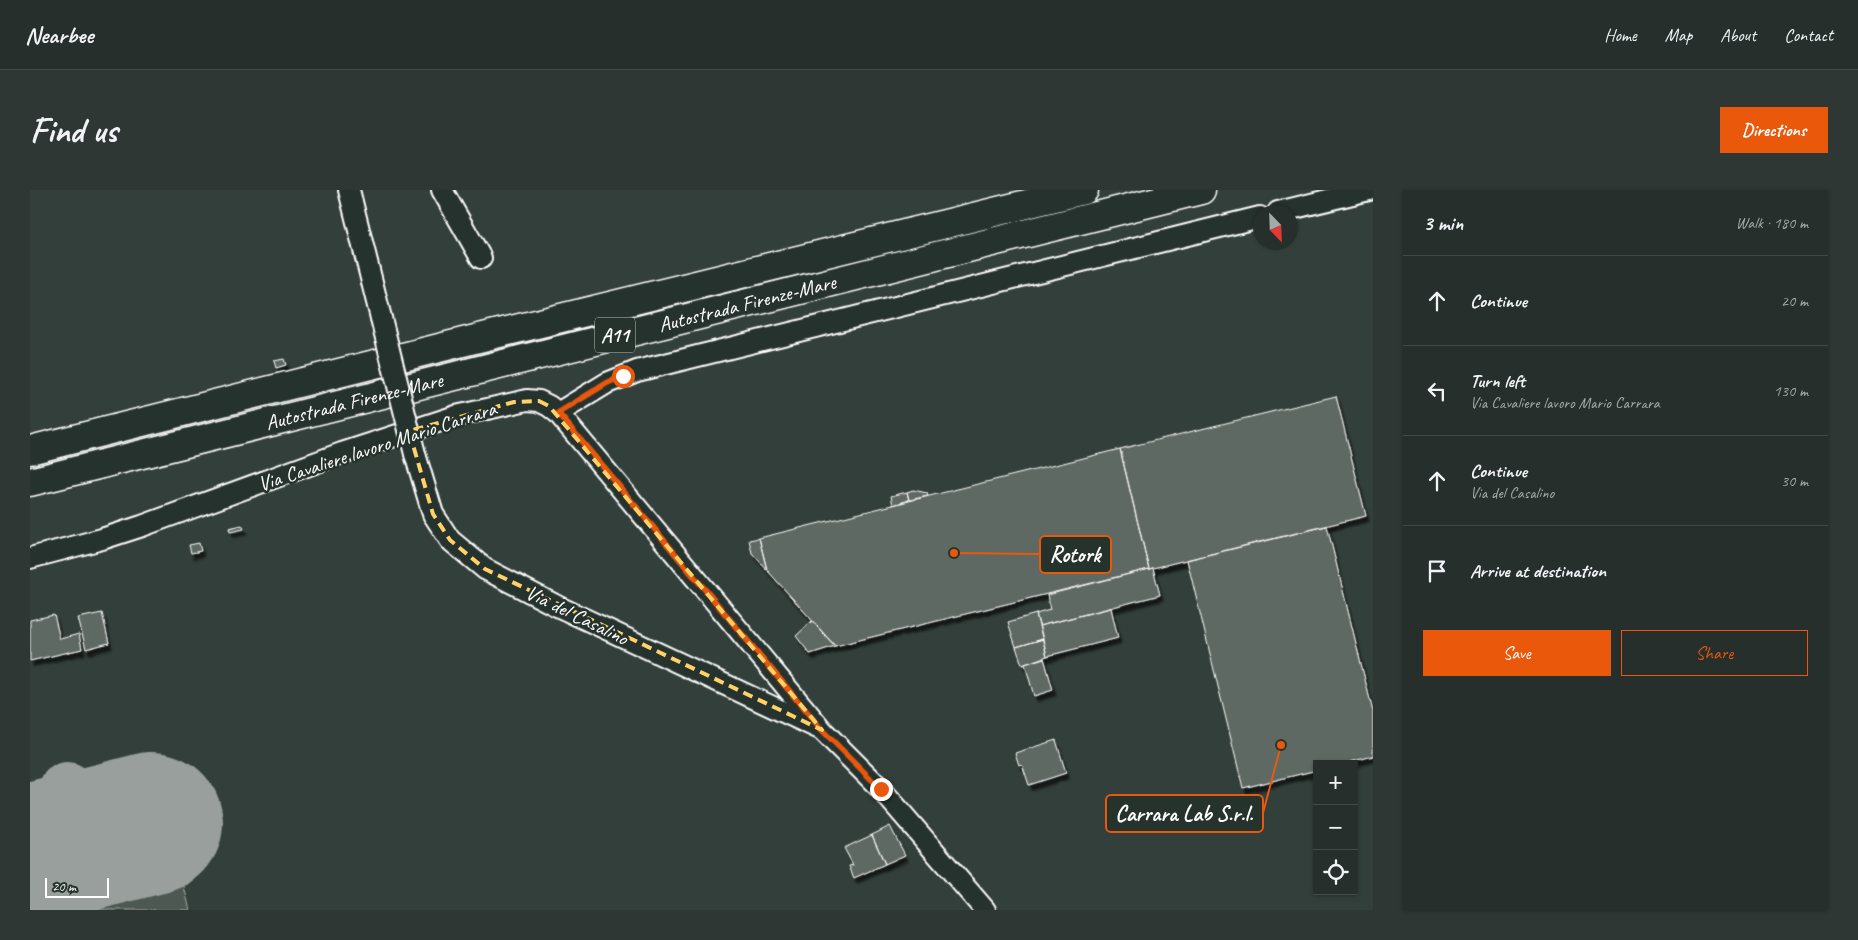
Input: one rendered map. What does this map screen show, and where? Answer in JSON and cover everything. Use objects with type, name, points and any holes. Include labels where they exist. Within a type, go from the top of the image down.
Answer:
[{"type":"highway","name":"Autostrada Firenze-Mare","points":[[30,450],[1084,190]]},
{"type":"highway","name":"Autostrada Firenze-Mare","points":[[30,482],[1201,190]]},
{"type":"street","name":"Via del Casalino","points":[[349,190],[415,454],[433,514],[450,540],[485,569],[557,606],[822,730],[881,789],[985,910]]},
{"type":"street","points":[[442,190],[481,258]]},
{"type":"street","points":[[1298,207],[1369,190]]},
{"type":"street","points":[[558,413],[607,383],[637,372],[1253,219]]},
{"type":"street","name":"Via Cavaliere lavoro Mario Carrara","points":[[30,558],[122,533],[342,452],[456,416],[527,400],[544,404],[558,413],[822,730]]},
{"type":"highlighted area","points":[[539,401],[549,406],[822,730],[485,569],[450,540],[433,514],[409,431],[514,402]]},
{"type":"shaded area","points":[[176,856],[190,910],[30,910],[30,892]]},
{"type":"building","points":[[284,359],[286,365],[276,368],[274,361]]},
{"type":"building","points":[[1336,396],[1366,516],[1149,569],[1120,449]]},
{"type":"building","points":[[1120,449],[1149,569],[835,646],[767,570],[759,538]]},
{"type":"building","points":[[913,490],[927,493],[928,496],[909,500],[907,492]]},
{"type":"building","points":[[907,492],[909,500],[893,505],[891,496]]},
{"type":"building","points":[[242,525],[244,529],[230,532],[229,528]]},
{"type":"building","points":[[1327,526],[1373,712],[1373,756],[1358,760],[1313,760],[1313,771],[1243,788],[1187,560]]},
{"type":"building","points":[[759,538],[767,570],[752,553],[749,540]]},
{"type":"building","points":[[199,543],[201,551],[191,553],[189,545]]},
{"type":"building","points":[[1153,568],[1160,595],[1039,626],[1036,614],[1050,610],[1047,595]]},
{"type":"building","points":[[1111,608],[1118,638],[1047,656],[1039,626]]},
{"type":"building","points":[[102,613],[109,643],[86,649],[78,618]]},
{"type":"building","points":[[1036,614],[1043,639],[1016,647],[1008,622]]},
{"type":"building","points":[[54,615],[60,639],[79,634],[82,649],[30,661],[30,620]]},
{"type":"building","points":[[812,621],[835,646],[810,654],[796,636]]},
{"type":"building","points":[[1043,639],[1047,656],[1022,665],[1016,647]]},
{"type":"building","points":[[1044,658],[1053,690],[1034,696],[1025,664]]},
{"type":"building","points":[[1056,740],[1066,773],[1029,785],[1022,764],[1019,765],[1015,753]]},
{"type":"building","points":[[890,826],[905,855],[885,864],[872,835]]},
{"type":"building","points":[[872,835],[885,864],[854,878],[849,866],[853,865],[844,848]]},
{"type":"taxiway","points":[[67,791],[78,842]]},
{"type":"runway","points":[[30,854],[152,823]]},
{"type":"place","name":"Rotork","points":[[954,553]]},
{"type":"place","name":"Carrara Lab S.r.l.","points":[[1281,745]]},
{"type":"route","points":[[623,376],[607,383],[558,413],[822,730],[881,789]]}]
